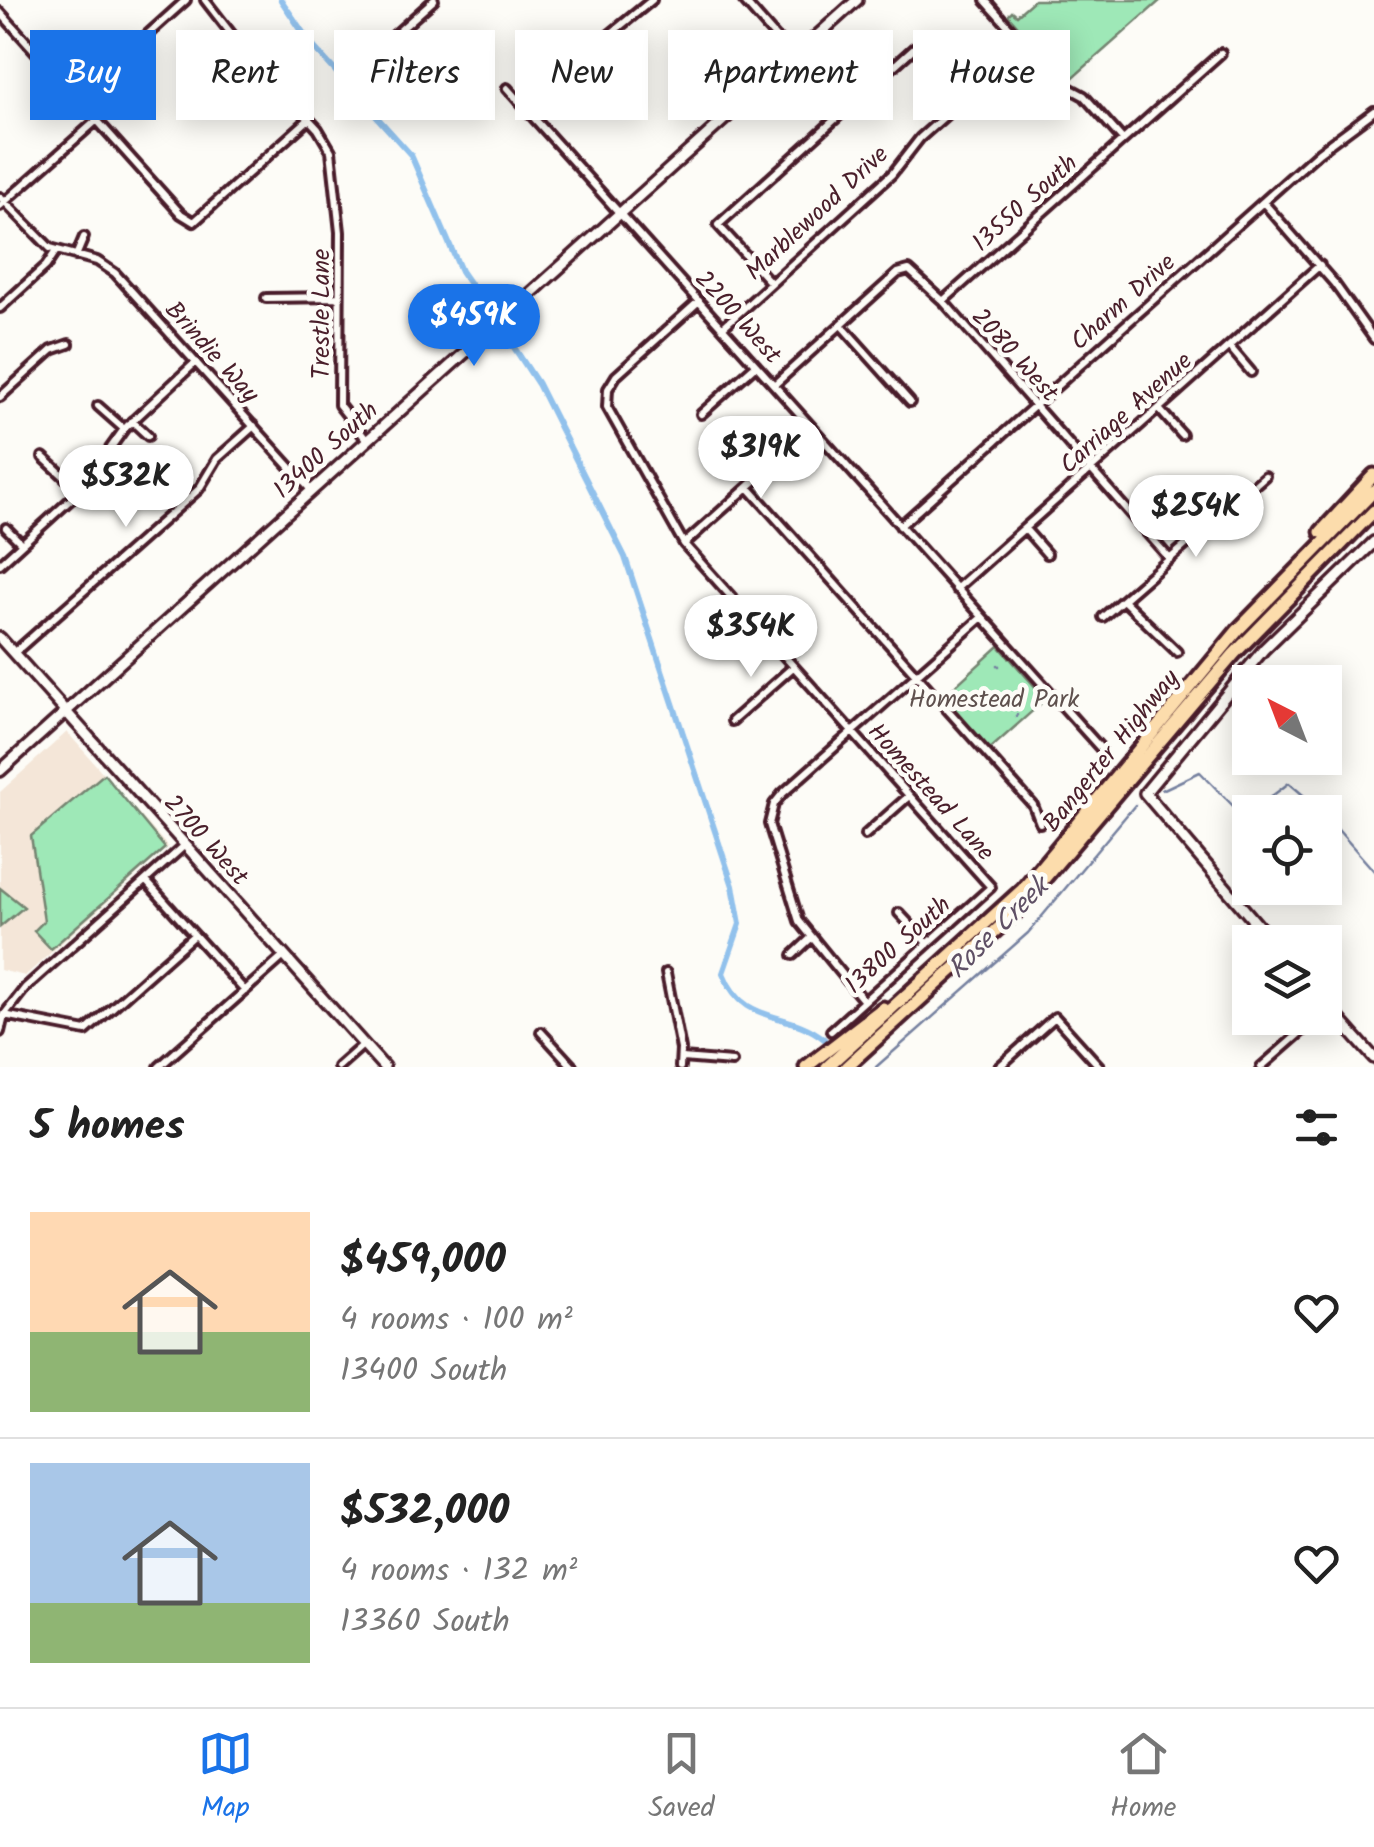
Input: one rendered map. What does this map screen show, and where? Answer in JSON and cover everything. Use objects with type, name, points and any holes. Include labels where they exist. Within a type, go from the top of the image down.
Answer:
[{"type":"highway","points":[[1265,601],[1374,475]]},
{"type":"highway","name":"Bangerter Highway","points":[[827,1067],[958,951],[1054,854],[1265,601],[1374,491]]},
{"type":"highway","name":"Bangerter Highway","points":[[846,1067],[1039,887],[1203,690],[1296,588],[1374,511]]},
{"type":"highway","points":[[1296,588],[1374,522]]},
{"type":"highway","points":[[806,1067],[958,951]]},
{"type":"highway","points":[[857,1067],[938,984]]},
{"type":"street","points":[[153,30],[186,0]]},
{"type":"street","name":"Trestle Lane","points":[[206,0],[230,30]]},
{"type":"street","points":[[400,30],[434,0]]},
{"type":"street","points":[[615,30],[652,0]]},
{"type":"street","points":[[743,0],[773,30]]},
{"type":"street","name":"13400 South","points":[[824,30],[858,0]]},
{"type":"street","points":[[985,0],[1012,30]]},
{"type":"street","points":[[0,12],[30,46]]},
{"type":"street","points":[[893,67],[913,49]]},
{"type":"street","name":"13550 South","points":[[943,301],[1220,53]]},
{"type":"street","name":"2200 West","points":[[506,88],[1102,750]]},
{"type":"street","points":[[1070,88],[1084,96],[1123,140]]},
{"type":"street","name":"Charm Drive","points":[[900,526],[1264,202],[1374,111]]},
{"type":"street","points":[[2,202],[96,120],[181,214],[194,222],[308,120]]},
{"type":"street","name":"Trestle Lane","points":[[310,120],[328,143],[336,178],[340,409],[366,440]]},
{"type":"street","name":"13400 South","points":[[0,771],[310,488],[724,120]]},
{"type":"street","points":[[770,284],[718,226],[836,120]]},
{"type":"street","name":"Marblewood Drive","points":[[722,327],[892,174],[940,120]]},
{"type":"street","name":"Brindie Way","points":[[2,202],[56,251],[97,261],[116,273],[310,488]]},
{"type":"street","points":[[1264,202],[1320,265],[1374,339]]},
{"type":"street","points":[[76,256],[84,237]]},
{"type":"street","points":[[0,308],[46,266],[56,251]]},
{"type":"street","name":"Carriage Avenue","points":[[956,589],[1320,265]]},
{"type":"street","name":"2080 West","points":[[841,325],[898,273],[908,270],[943,301],[1170,558]]},
{"type":"street","points":[[266,298],[339,297]]},
{"type":"street","name":"Homestead Lane","points":[[699,301],[616,376],[608,389],[608,407],[684,544],[990,887]]},
{"type":"street","points":[[774,385],[841,325],[910,402]]},
{"type":"street","points":[[0,397],[52,350],[70,344]]},
{"type":"street","points":[[1229,346],[1251,372]]},
{"type":"street","points":[[0,564],[80,492],[124,429],[196,362]]},
{"type":"street","points":[[702,414],[756,366]]},
{"type":"street","points":[[98,406],[124,429]]},
{"type":"street","points":[[1159,409],[1182,434]]},
{"type":"street","points":[[132,421],[148,436]]},
{"type":"street","points":[[14,654],[199,489],[216,459],[254,426]]},
{"type":"street","points":[[684,544],[814,429]]},
{"type":"street","points":[[43,456],[80,492]]},
{"type":"street","points":[[1103,617],[1265,476]]},
{"type":"street","points":[[748,487],[1033,805],[1040,823]]},
{"type":"street","points":[[6,528],[22,544]]},
{"type":"street","points":[[1024,528],[1047,554]]},
{"type":"street","points":[[1257,925],[1145,798],[1150,782],[1225,692],[1374,542]]},
{"type":"street","points":[[701,625],[732,598]]},
{"type":"street","points":[[1124,600],[1177,652]]},
{"type":"street","points":[[864,1001],[810,939],[772,838],[770,813],[782,794],[981,618]]},
{"type":"street","name":"2700 West","points":[[0,638],[384,1067]]},
{"type":"street","points":[[732,720],[794,666]]},
{"type":"street","points":[[865,835],[910,796]]},
{"type":"street","points":[[0,1032],[2,1015],[25,988],[185,846]]},
{"type":"street","points":[[146,881],[245,991]]},
{"type":"street","name":"13800 South","points":[[830,1031],[990,887]]},
{"type":"street","points":[[899,913],[928,944]]},
{"type":"street","points":[[2,1015],[86,1031],[194,935]]},
{"type":"street","points":[[794,955],[810,939]]},
{"type":"street","points":[[159,1067],[285,955]]},
{"type":"street","points":[[666,973],[681,1063],[732,1062]]},
{"type":"street","points":[[999,1067],[1055,1017],[1100,1067]]},
{"type":"street","points":[[1342,1024],[1374,1058]]},
{"type":"street","points":[[541,1032],[573,1067]]},
{"type":"street","points":[[1261,1067],[1297,1035]]},
{"type":"street","points":[[338,1067],[364,1044]]},
{"type":"shaded area","points":[[67,732],[168,847],[25,976],[0,970],[0,792]]},
{"type":"green space","points":[[1034,0],[1161,0],[1070,80],[1070,30],[1021,30],[1008,15],[1012,11],[1017,15]]},
{"type":"green space","name":"Homestead Park","points":[[999,646],[1046,699],[989,750],[942,698]]},
{"type":"green space","points":[[104,774],[165,848],[51,949],[34,931],[44,921],[31,836]]},
{"type":"green space","points":[[0,888],[24,907],[0,927]]},
{"type":"waterway","points":[[281,0],[310,43],[411,155],[461,271],[490,313]]},
{"type":"waterway","points":[[504,332],[538,384],[625,557],[733,886],[740,924],[723,973],[742,1002],[754,1010],[796,1024],[824,1039]]},
{"type":"waterway","name":"Rose Creek","points":[[1162,790],[1200,772],[1232,805]]},
{"type":"waterway","name":"Rose Creek","points":[[1273,795],[1289,783],[1303,795]]},
{"type":"waterway","name":"Rose Creek","points":[[876,1067],[1028,933],[1135,805]]},
{"type":"waterway","name":"Rose Creek","points":[[1342,834],[1374,871]]}]
